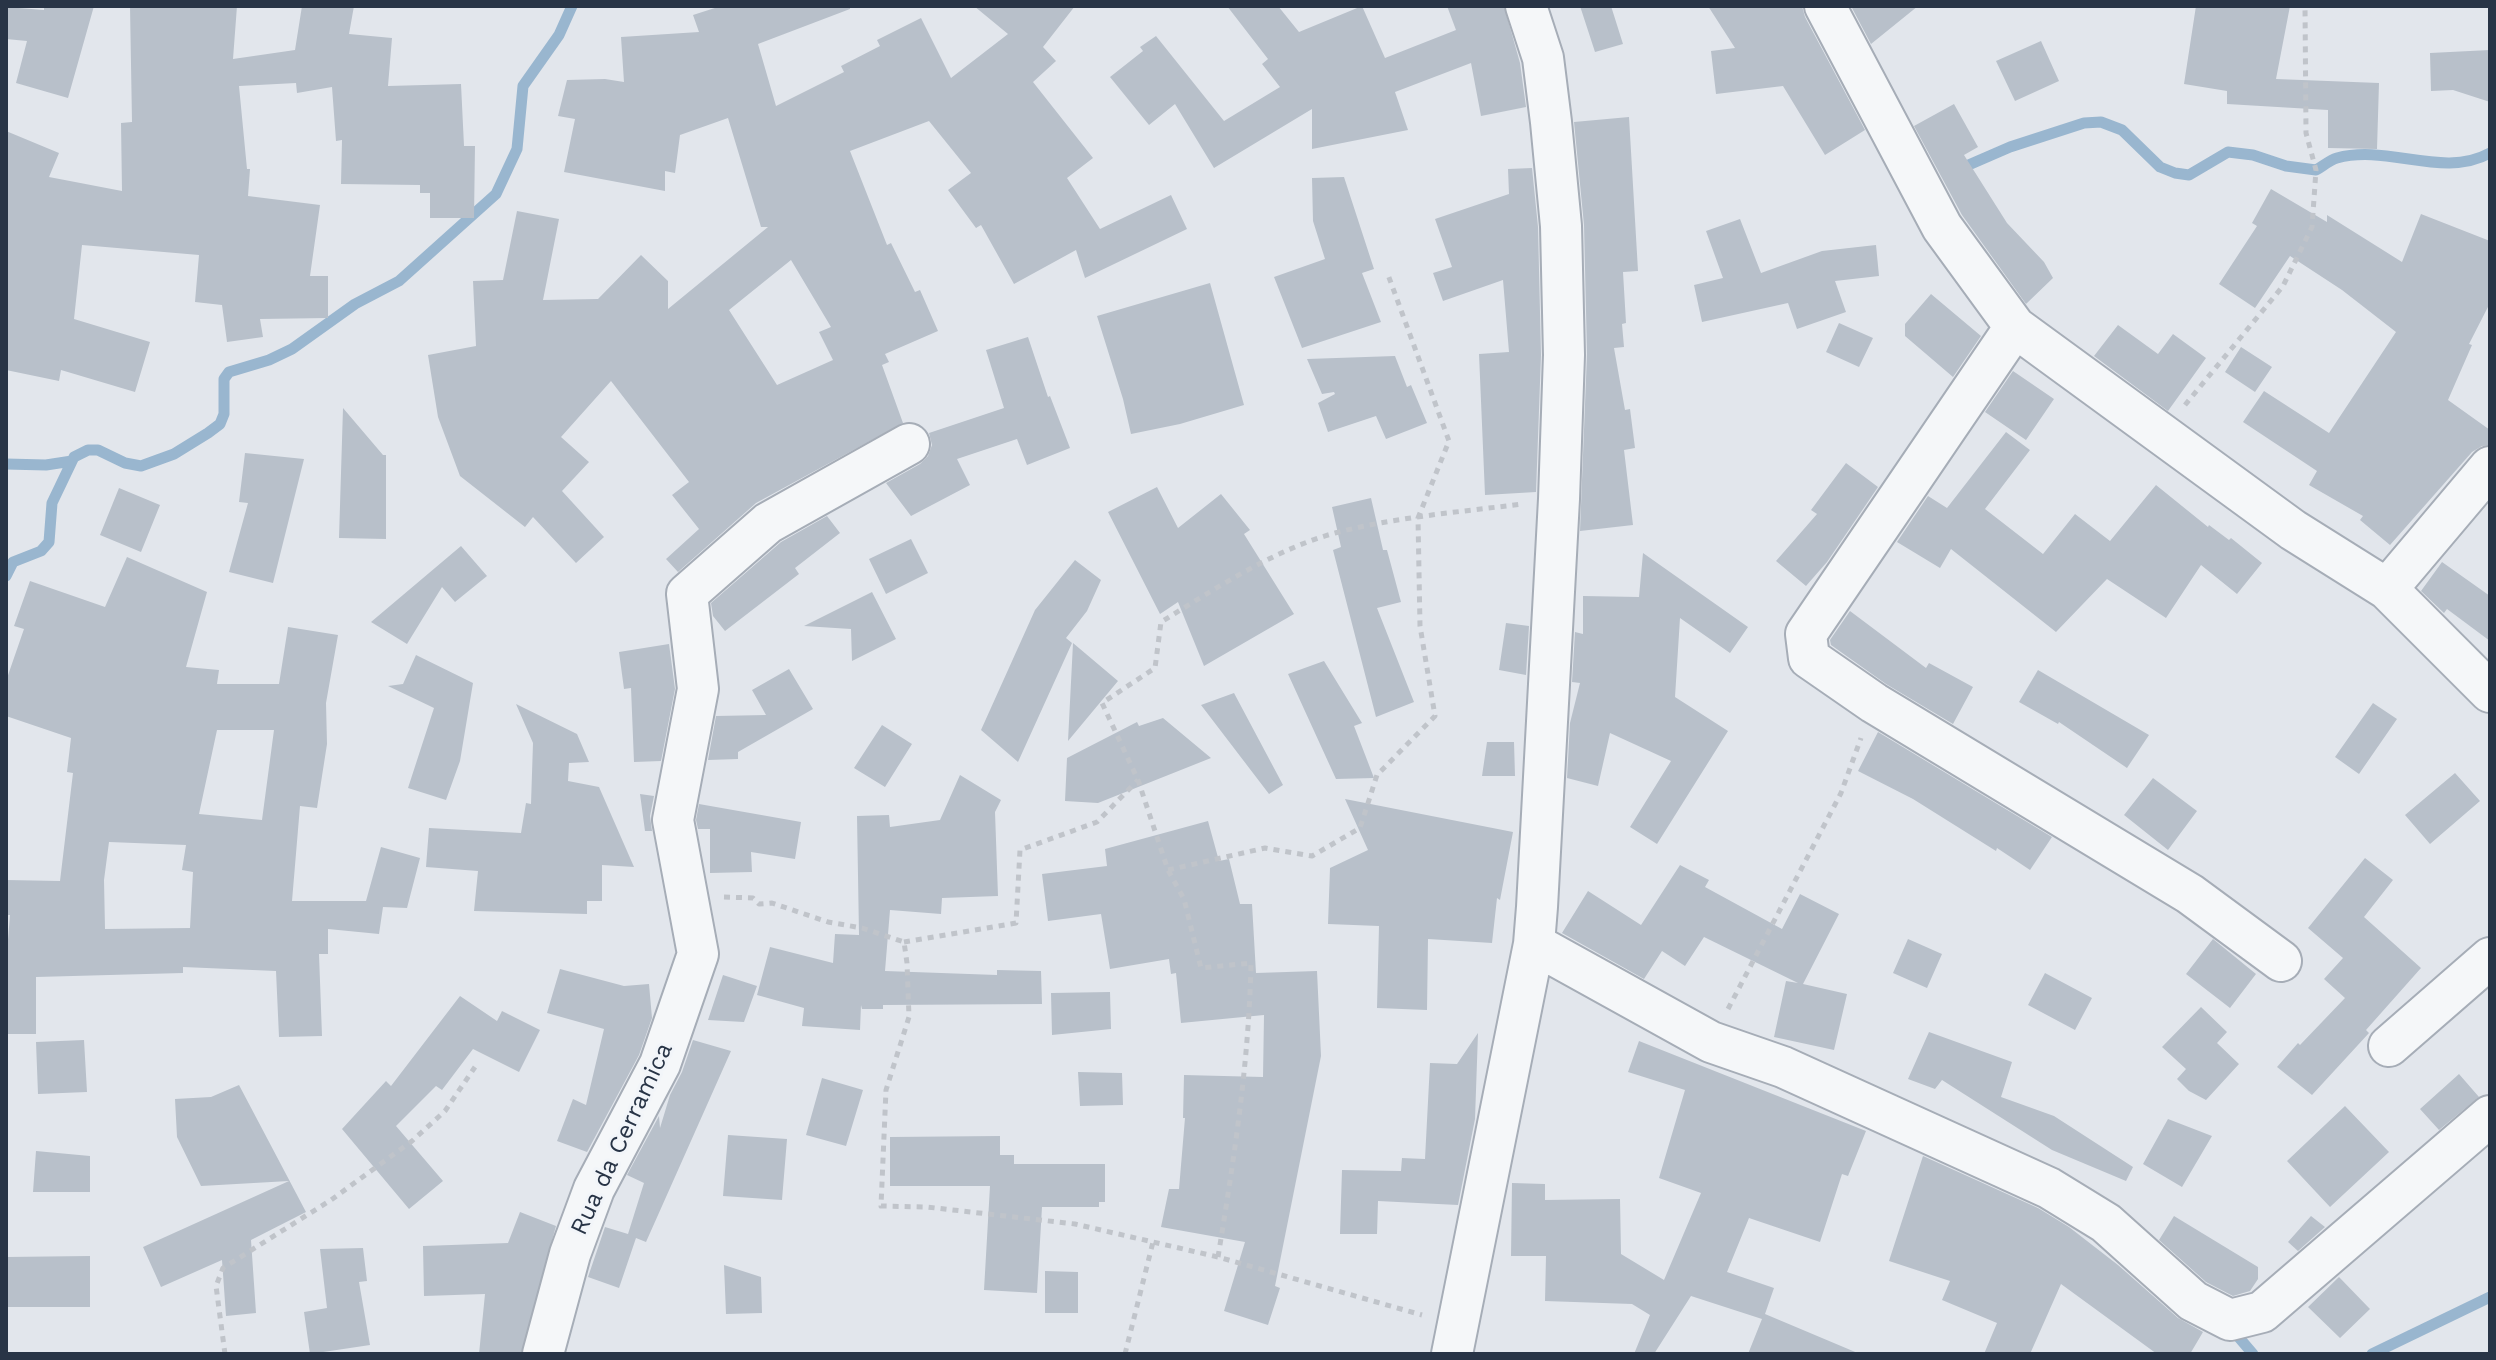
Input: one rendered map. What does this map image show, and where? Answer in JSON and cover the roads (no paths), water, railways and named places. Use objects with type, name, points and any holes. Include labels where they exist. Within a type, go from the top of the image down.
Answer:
[{"type":"street","points":[[1455,1340],[1534,944],[1559,499],[1564,355],[1561,226],[1543,58],[1526,6]]},
{"type":"street","points":[[1825,6],[1942,227],[2015,327],[2293,530],[2387,589],[2490,692]]},
{"type":"street","points":[[2015,327],[1806,634],[1809,658],[1874,703],[2190,894],[2281,961]]},
{"type":"street","name":"Rua da Cerramica","points":[[543,1354],[570,1254],[594,1189],[660,1064],[698,954],[673,820],[698,689],[687,594],[768,523],[909,444]]},
{"type":"street","points":[[2387,589],[2490,467]]},
{"type":"street","points":[[1534,944],[1711,1042],[1783,1067],[2049,1188],[2106,1223],[2193,1301],[2230,1320],[2262,1312],[2490,1116]]},
{"type":"street","points":[[2389,1046],[2490,958]]},
{"type":"waterway","points":[[6,576],[13,562],[41,551],[49,542],[52,503],[74,457],[88,450],[98,450],[125,463],[141,466],[174,454],[208,433],[220,424],[224,414],[224,379],[229,372],[269,360],[292,349],[355,304],[399,281],[496,194],[517,149],[523,86],[559,35],[572,6]]},
{"type":"waterway","points":[[1957,170],[2010,147],[2084,123],[2101,122],[2122,130],[2160,167],[2189,175],[2228,152],[2316,170],[2334,159],[2356,155],[2453,163],[2490,153]]},
{"type":"waterway","points":[[6,464],[46,465],[72,461]]},
{"type":"waterway","points":[[2372,1354],[2490,1297]]},
{"type":"waterway","points":[[2230,1327],[2253,1354]]}]
